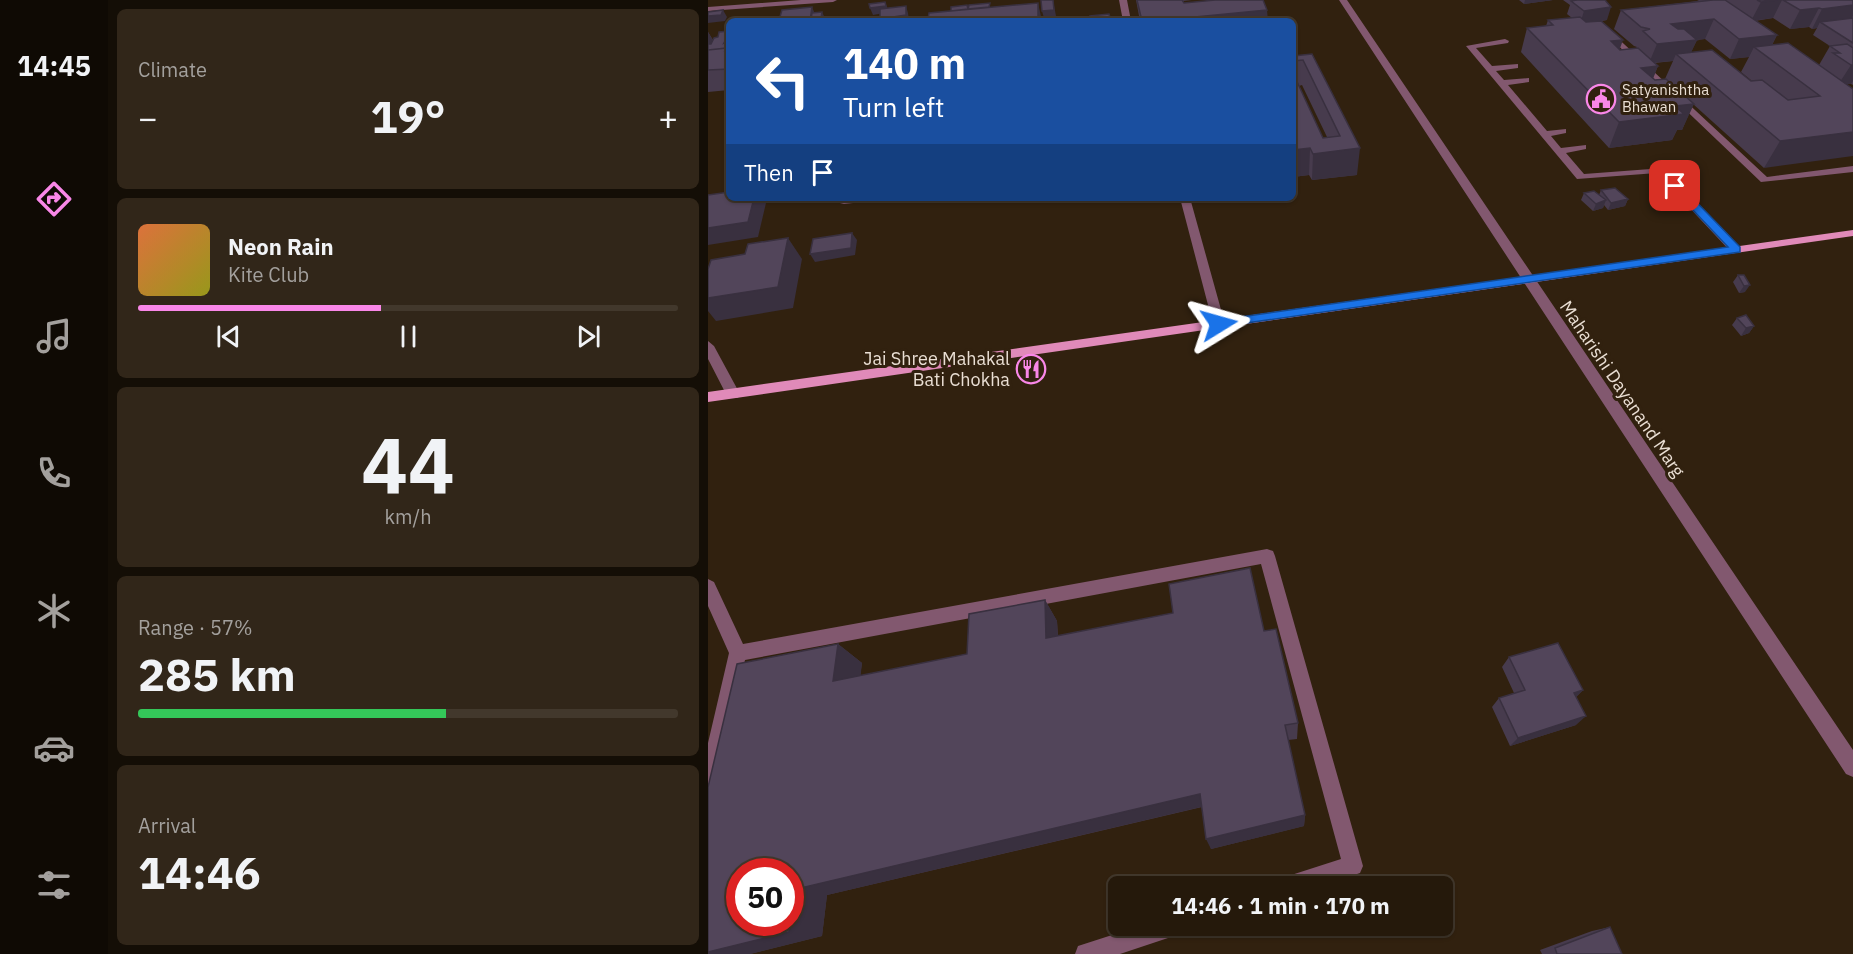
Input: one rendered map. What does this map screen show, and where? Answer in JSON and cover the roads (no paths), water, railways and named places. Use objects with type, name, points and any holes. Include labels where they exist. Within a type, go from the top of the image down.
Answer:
[{"type":"main road","points":[[708,397],[1853,233]]},
{"type":"street","points":[[712,9],[722,0]]},
{"type":"street","points":[[712,9],[832,0]]},
{"type":"street","points":[[1124,0],[1127,18]]},
{"type":"street","name":"Maharishi Dayanand Marg","points":[[1343,0],[1853,767]]},
{"type":"street","points":[[1610,33],[1764,180],[1853,169]]},
{"type":"street","points":[[1505,41],[1470,46],[1581,177],[1660,170],[1736,250]]},
{"type":"street","points":[[1490,69],[1515,66]]},
{"type":"street","points":[[1502,83],[1526,80]]},
{"type":"street","points":[[1544,134],[1563,131]]},
{"type":"street","points":[[1559,151],[1582,147]]},
{"type":"street","points":[[1186,201],[1219,324]]},
{"type":"street","points":[[708,346],[733,394]]},
{"type":"street","points":[[738,653],[1267,556],[1353,866],[1322,876]]},
{"type":"street","points":[[708,586],[738,653],[708,785]]},
{"type":"street","points":[[1086,954],[1141,936]]},
{"type":"place","name":"Satyanishtha Bhawan","points":[[1601,99]]},
{"type":"place","name":"Jai Shree Mahakal Bati Chokha","points":[[1031,369]]}]
